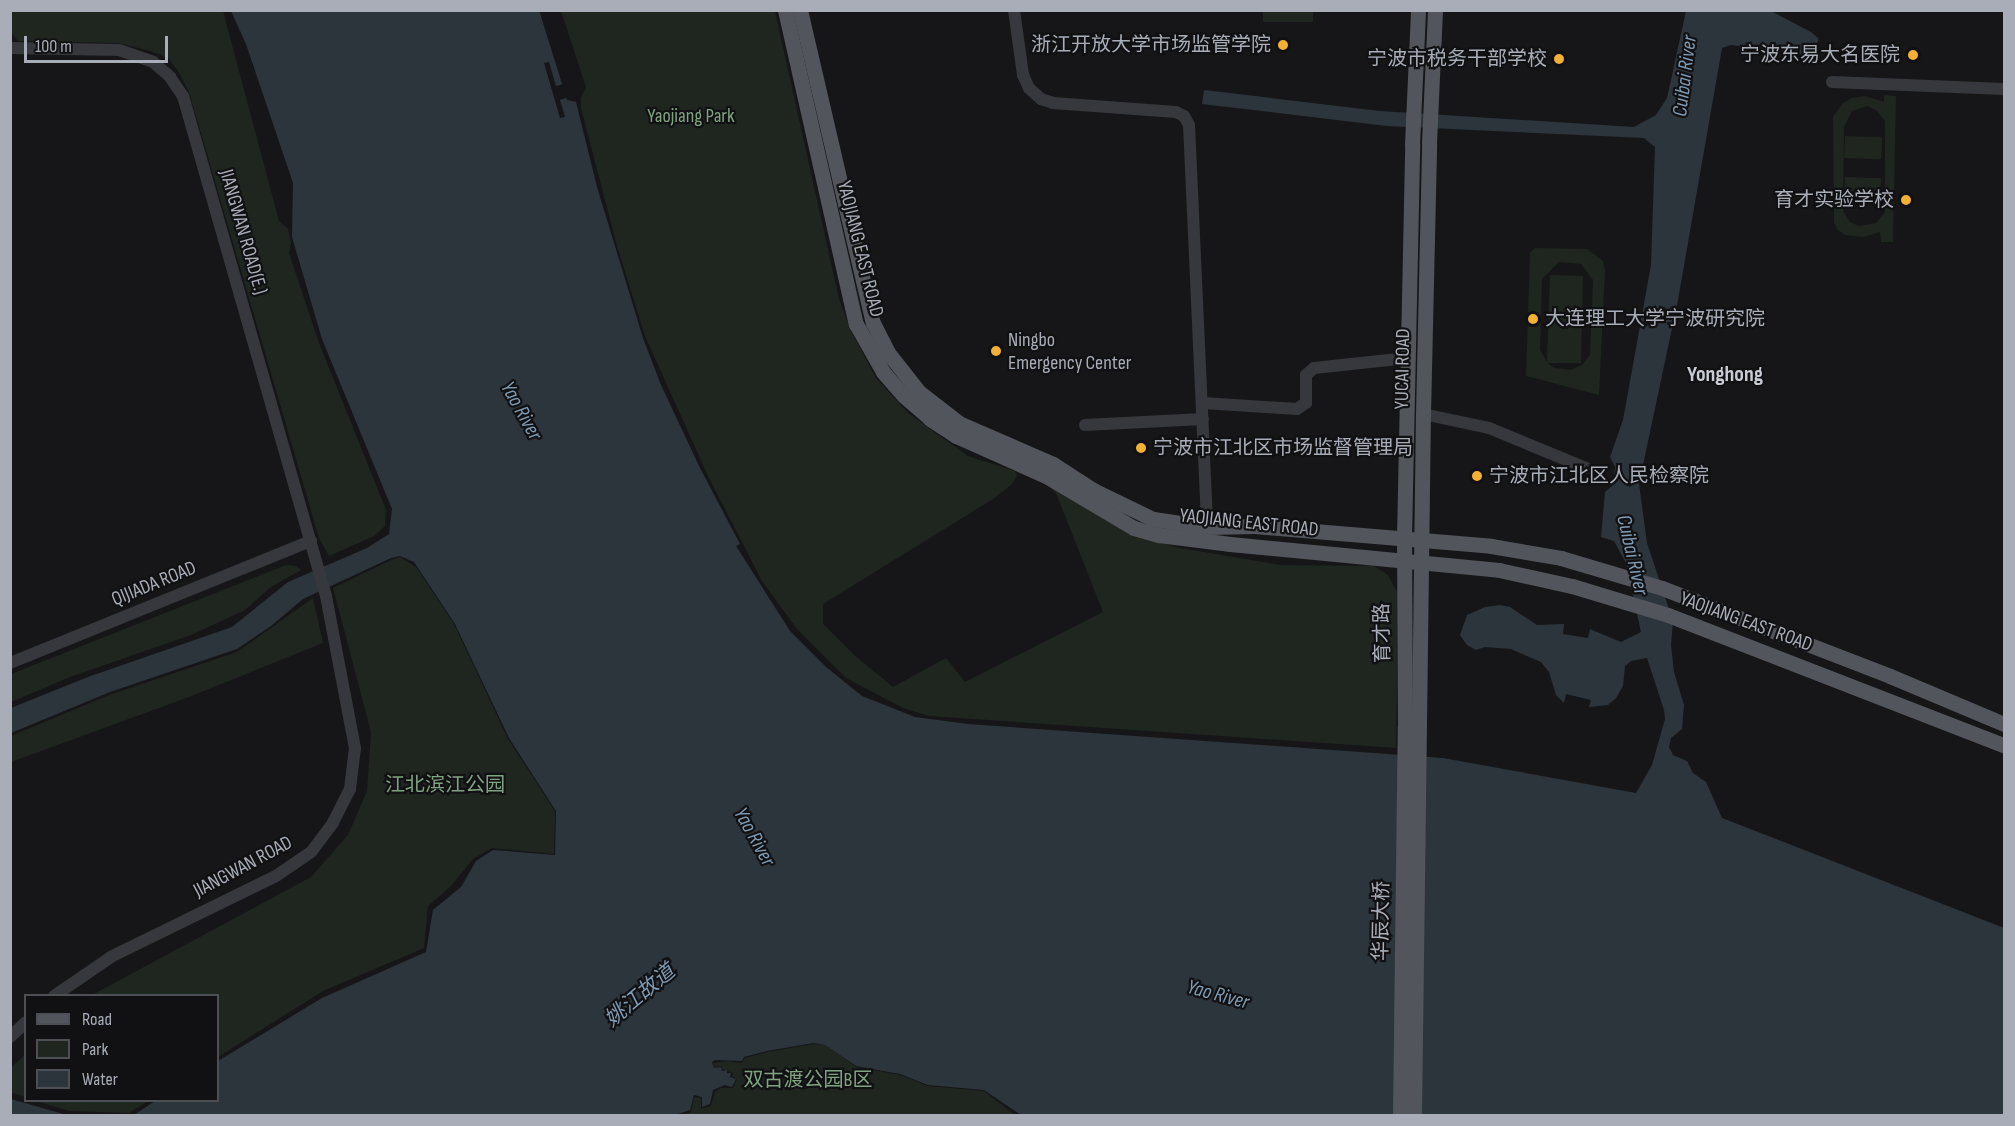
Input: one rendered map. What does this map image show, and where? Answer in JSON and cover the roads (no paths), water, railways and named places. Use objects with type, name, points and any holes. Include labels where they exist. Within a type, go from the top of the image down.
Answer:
[{"type":"main road","name":"YAOJIANG EAST ROAD","points":[[785,10],[855,324],[883,372],[930,419],[956,436],[1046,476],[1134,528],[1159,535],[1230,544],[1420,560],[1499,570],[1572,586],[1668,615],[2002,744]]},
{"type":"main road","name":"YAOJIANG EAST ROAD","points":[[800,10],[873,323],[901,371],[919,392],[939,408],[984,436],[1053,464],[1093,490],[1153,519],[1207,527],[1255,526],[1420,539],[1491,546],[1561,558],[1662,588],[1890,676],[2004,725]]},
{"type":"main road","name":"YUCAI ROAD","points":[[1404,538],[1413,99],[1418,10]]},
{"type":"main road","name":"YUCAI ROAD","points":[[1412,728],[1420,560],[1429,143],[1435,10]]},
{"type":"main road","name":"育才路","points":[[1404,538],[1412,728]]},
{"type":"main road","points":[[2002,744],[2004,725]]},
{"type":"main road","name":"华辰大桥","points":[[1400,1116],[1412,728]]},
{"type":"main road","points":[[1412,728],[1414,1116]]},
{"type":"street","points":[[1014,10],[1023,75],[1029,88],[1041,99],[1053,103],[1176,112],[1184,116],[1189,125],[1207,527]]},
{"type":"street","name":"JIANGWAN ROAD(E.)","points":[[10,48],[119,50],[153,62],[170,77],[183,96],[316,563]]},
{"type":"street","points":[[1832,82],[2004,89]]},
{"type":"street","points":[[1203,403],[1297,409],[1306,403],[1306,375],[1314,368],[1407,358]]},
{"type":"street","points":[[1423,414],[1489,428],[1586,468]]},
{"type":"street","points":[[1085,425],[1203,419]]},
{"type":"street","name":"QIJIADA ROAD","points":[[10,663],[311,541]]},
{"type":"street","name":"JIANGWAN ROAD","points":[[57,994],[111,957],[276,876],[311,852],[333,823],[350,789],[355,748],[326,596],[316,563]]},
{"type":"street","points":[[10,1037],[24,1024]]},
{"type":"water","points":[[539,10],[567,100],[576,102],[597,187],[643,338],[661,385],[700,468],[740,544],[736,546],[790,631],[826,667],[862,696],[915,717],[968,724],[1443,758],[1636,793],[1652,765],[1665,719],[1647,658],[1631,661],[1625,666],[1623,686],[1616,698],[1608,705],[1589,707],[1591,700],[1566,694],[1564,703],[1556,695],[1549,672],[1541,662],[1511,649],[1485,647],[1476,650],[1467,645],[1460,635],[1467,615],[1485,607],[1500,605],[1510,607],[1537,625],[1564,624],[1563,634],[1588,638],[1590,629],[1621,642],[1641,632],[1626,563],[1614,541],[1601,537],[1605,492],[1613,485],[1615,467],[1610,457],[1623,420],[1651,265],[1655,147],[1644,138],[1387,126],[1202,104],[1204,90],[1380,111],[1634,127],[1656,115],[1667,98],[1686,11],[1771,11],[1811,32],[1818,38],[1816,48],[1802,54],[1731,45],[1722,48],[1678,300],[1639,484],[1647,543],[1673,621],[1671,645],[1674,672],[1684,705],[1682,729],[1671,738],[1669,747],[1673,755],[1687,761],[1693,773],[1706,782],[1722,818],[2004,928],[2004,1115],[1021,1115],[984,1090],[928,1085],[900,1074],[856,1066],[825,1045],[813,1043],[767,1051],[744,1057],[742,1061],[715,1060],[712,1062],[714,1068],[721,1067],[722,1071],[727,1070],[727,1073],[731,1073],[730,1077],[736,1079],[732,1087],[725,1085],[713,1090],[710,1104],[702,1107],[702,1097],[694,1095],[690,1110],[675,1115],[134,1115],[154,1102],[219,1102],[219,1060],[322,998],[426,952],[433,910],[461,887],[476,861],[493,850],[555,855],[556,811],[509,738],[455,624],[414,562],[400,556],[391,558],[303,599],[271,626],[237,649],[110,692],[11,733],[11,708],[88,677],[232,627],[288,582],[367,548],[389,534],[392,509],[322,339],[292,237],[293,183],[246,44],[231,11]]},
{"type":"water","points":[[11,1099],[67,1115],[11,1115]]},
{"type":"place","name":"浙江开放大学市场监管学院","points":[[1283,45]]},
{"type":"place","name":"宁波东易大名医院","points":[[1913,55]]},
{"type":"place","name":"宁波市税务干部学校","points":[[1559,59]]},
{"type":"place","name":"育才实验学校","points":[[1906,200]]},
{"type":"place","name":"大连理工大学宁波研究院","points":[[1533,319]]},
{"type":"place","name":"Ningbo Emergency Center","points":[[996,351]]},
{"type":"place","name":"宁波市江北区市场监督管理局","points":[[1141,448]]},
{"type":"place","name":"宁波市江北区人民检察院","points":[[1477,476]]},
{"type":"district","name":"Yonghong","points":[[1725,375]]},
{"type":"water label","name":"Cuibai River","points":[[1685,76]]},
{"type":"water label","name":"Yao River","points":[[521,411]]},
{"type":"water label","name":"Cuibai River","points":[[1632,555]]},
{"type":"water label","name":"Yao River","points":[[754,837]]},
{"type":"water label","name":"Yao River","points":[[1218,995]]},
{"type":"water label","name":"姚江故道","points":[[640,996]]},
{"type":"park label","name":"Yaojiang Park","points":[[691,116]]},
{"type":"park label","name":"江北滨江公园","points":[[445,785]]},
{"type":"park label","name":"双古渡公园B区","points":[[808,1080]]}]
